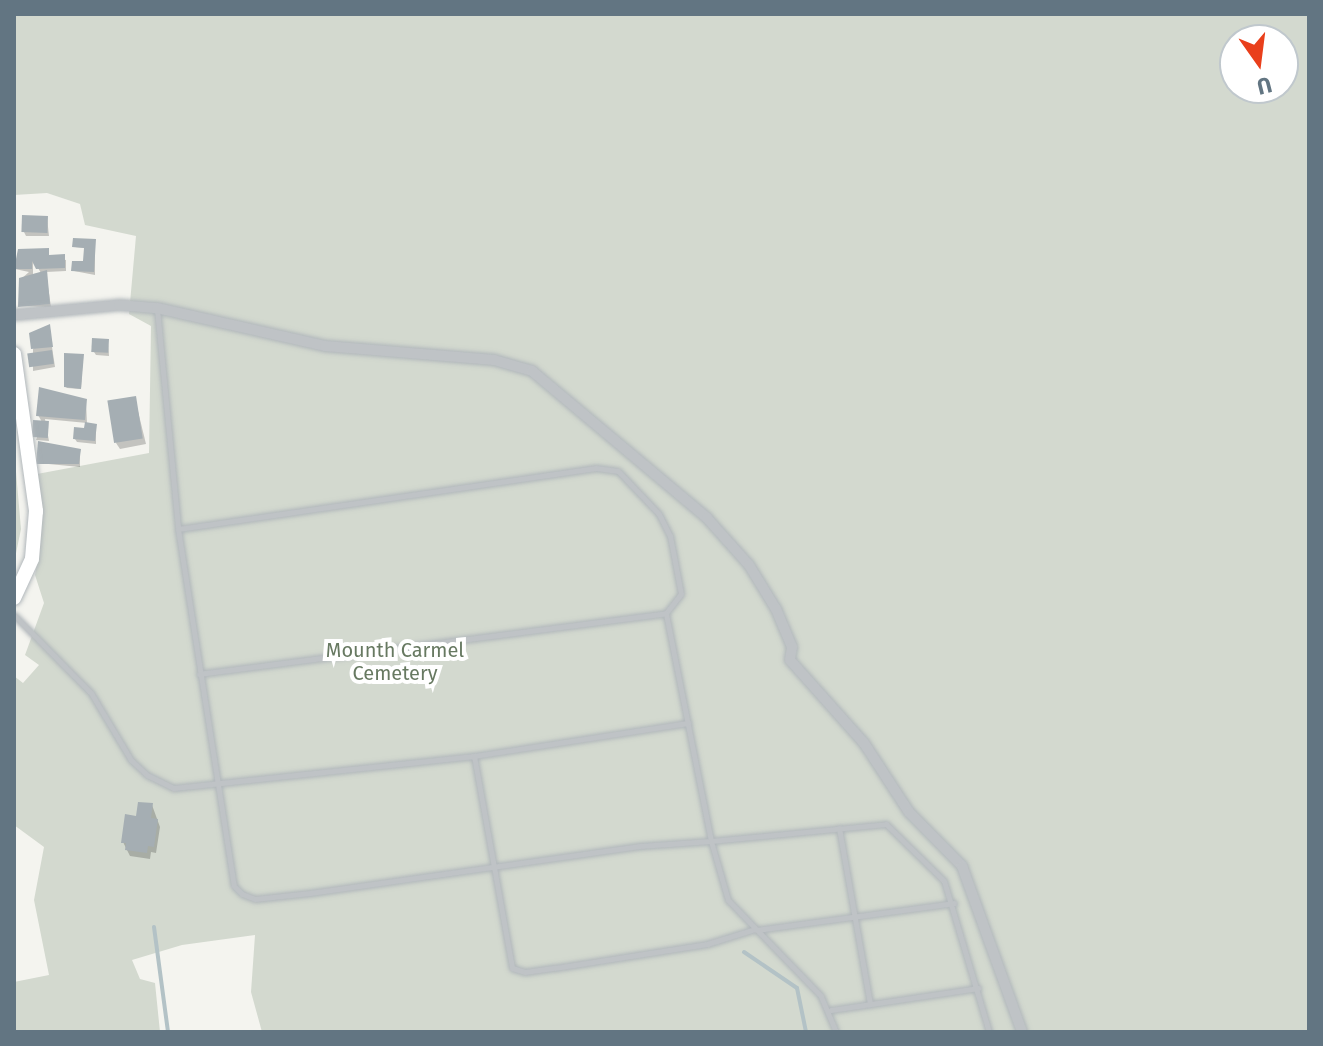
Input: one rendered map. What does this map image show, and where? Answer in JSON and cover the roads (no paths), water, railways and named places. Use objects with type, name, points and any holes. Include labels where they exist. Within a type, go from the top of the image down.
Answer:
[{"type":"main road","points":[[14,354],[36,511],[32,559],[14,598]]},
{"type":"street","points":[[14,315],[119,305],[157,308],[325,346],[516,363],[549,383],[707,518],[749,565],[776,609],[792,647],[790,660],[864,743],[909,812],[962,866],[1022,1032]]},
{"type":"lane","points":[[157,308],[178,529],[234,886],[255,899],[711,841],[886,824],[937,871],[954,903],[989,1032]]},
{"type":"lane","points":[[178,529],[612,468],[659,514],[670,536],[681,594],[666,613],[199,674]]},
{"type":"lane","points":[[666,613],[711,841],[728,900],[831,1010],[836,1032]]},
{"type":"lane","points":[[14,615],[91,693],[131,760],[147,775],[174,788],[218,786],[474,756],[688,723]]},
{"type":"lane","points":[[474,756],[512,968],[520,971],[707,944],[756,930],[954,903]]},
{"type":"lane","points":[[839,828],[870,1004]]},
{"type":"lane","points":[[831,1010],[978,988]]},
{"type":"waterway","points":[[154,927],[168,1032]]},
{"type":"waterway","points":[[744,952],[797,988],[806,1032]]},
{"type":"park label","name":"Mounth Carmel Cemetery","points":[[395,662]]}]
